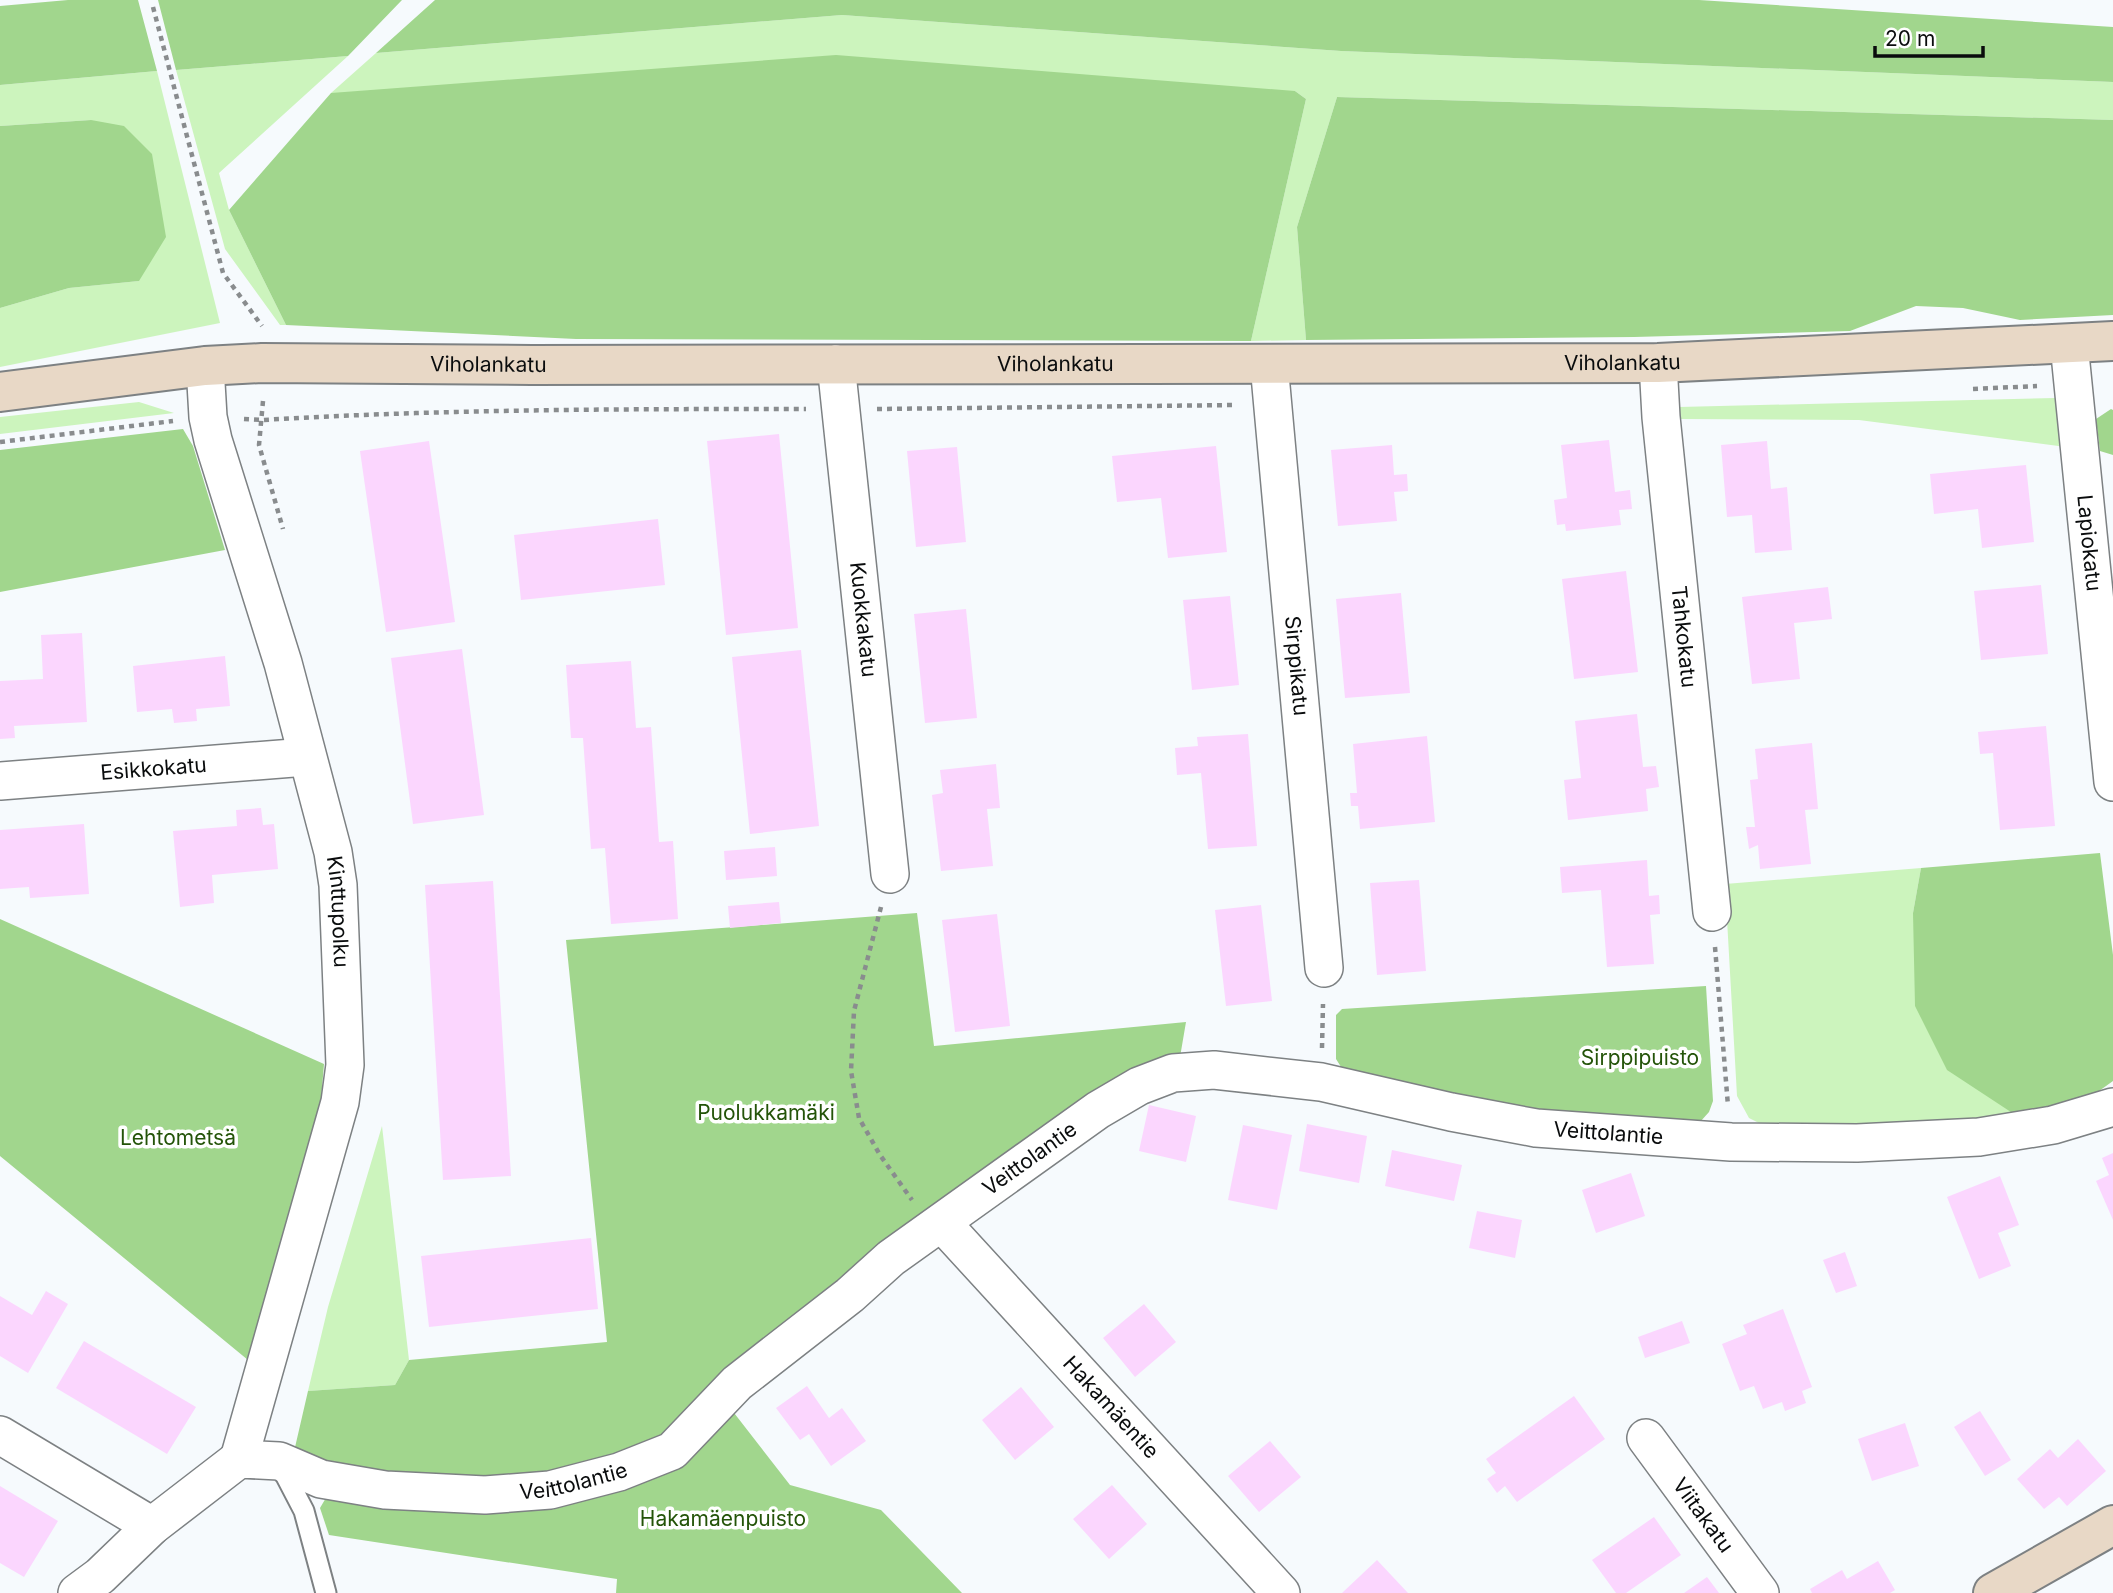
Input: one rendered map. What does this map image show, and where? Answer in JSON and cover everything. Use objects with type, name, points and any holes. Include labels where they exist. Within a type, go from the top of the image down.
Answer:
[{"type":"main road","name":"Viholankatu","points":[[0,392],[205,366],[262,363],[1658,363],[2113,341]]},
{"type":"main road","points":[[1993,1593],[2113,1525]]},
{"type":"street","name":"Lapiokatu","points":[[2069,344],[2113,782]]},
{"type":"street","name":"Tahkokatu","points":[[1658,363],[1662,430],[1712,912]]},
{"type":"street","name":"Kuokkakatu","points":[[836,364],[890,874]]},
{"type":"street","name":"Sirppikatu","points":[[1269,364],[1324,968]]},
{"type":"street","name":"Kinttupolku","points":[[205,366],[208,417],[213,440],[283,663],[332,852],[338,885],[345,1065],[340,1102],[239,1459]]},
{"type":"street","name":"Esikkokatu","points":[[0,781],[306,757]]},
{"type":"street","name":"Veittolantie","points":[[239,1459],[279,1461],[321,1479],[385,1490],[485,1495],[550,1490],[619,1472],[672,1451],[737,1383],[850,1295],[891,1258],[1098,1110],[1139,1086],[1173,1073],[1214,1070],[1321,1082],[1535,1128],[1731,1142],[1857,1143],[1979,1137],[2053,1125],[2113,1107]]},
{"type":"street","name":"Hakamäentie","points":[[940,1224],[1281,1593]]},
{"type":"street","points":[[0,1435],[152,1526]]},
{"type":"street","name":"Viitakatu","points":[[1646,1438],[1760,1593]]},
{"type":"street","points":[[77,1593],[100,1576],[152,1526],[239,1459]]},
{"type":"lane","points":[[279,1461],[304,1511],[327,1593]]},
{"type":"path","points":[[1963,389],[2073,385]]},
{"type":"path","points":[[0,442],[208,417],[263,420],[382,412],[841,410],[1273,404]]},
{"type":"path","points":[[890,874],[854,1011],[851,1071],[859,1118],[905,1192],[940,1224]]},
{"type":"path","points":[[1712,912],[1731,1142]]},
{"type":"path","points":[[1321,1082],[1324,968]]},
{"type":"green space","points":[[68,0],[138,0],[157,71],[0,85],[0,6]]},
{"type":"green space","points":[[158,0],[402,0],[348,56],[176,70]]},
{"type":"green space","points":[[435,0],[1699,0],[2113,27],[2113,82],[1341,51],[842,15],[376,53]]},
{"type":"green space","points":[[842,15],[1341,51],[2113,82],[2113,120],[1337,97],[1297,227],[1306,340],[1251,341],[1306,99],[1295,91],[331,93],[376,53]]},
{"type":"green space","points":[[836,55],[1295,91],[1306,99],[1251,341],[576,339],[286,325],[229,210],[331,93]]},
{"type":"green space","points":[[348,56],[219,173],[229,210],[286,325],[280,325],[225,249],[176,70]]},
{"type":"green space","points":[[157,71],[220,323],[0,367],[0,308],[69,288],[139,281],[91,120],[0,126],[0,85]]},
{"type":"green space","points":[[1337,97],[2113,120],[2113,315],[2020,320],[1963,308],[1916,306],[1850,331],[1634,337],[1306,340],[1297,227]]},
{"type":"green space","points":[[91,120],[124,126],[152,154],[166,237],[139,281],[69,288],[0,308],[0,126]]},
{"type":"green space","points":[[2055,398],[2062,413],[2066,447],[1859,420],[1679,419],[1679,407]]},
{"type":"green space","points":[[139,402],[174,413],[0,434],[0,417]]},
{"type":"green space","points":[[2111,409],[2113,455],[2100,451],[2096,419]]},
{"type":"green space","points":[[183,429],[193,446],[225,550],[0,592],[0,450]]},
{"type":"green space","points":[[2100,853],[2113,955],[2113,1081],[2099,1091],[2020,1118],[1947,1070],[1915,1006],[1913,913],[1921,868]]},
{"type":"green space","points":[[1921,868],[1913,913],[2020,1118],[1866,1126],[1767,1127],[1749,1118],[1737,1096],[1725,884]]},
{"type":"green space","name":"Puolukkamäki","points":[[917,913],[934,1046],[1186,1022],[1179,1063],[667,1443],[547,1479],[385,1481],[293,1456],[308,1391],[395,1385],[409,1360],[607,1342],[566,940]]},
{"type":"green space","name":"Lehtometsä","points":[[0,919],[324,1064],[321,1100],[248,1360],[0,1156]]},
{"type":"green space","name":"Sirppipuisto","points":[[1706,986],[1713,1101],[1709,1112],[1700,1122],[1536,1118],[1343,1070],[1336,1059],[1336,1015],[1342,1009]]},
{"type":"green space","points":[[382,1126],[409,1360],[395,1385],[308,1391],[328,1307]]},
{"type":"green space","name":"Hakamäenpuisto","points":[[731,1409],[790,1485],[881,1510],[962,1593],[616,1593],[617,1579],[329,1535],[320,1508],[327,1496],[486,1507]]},
{"type":"building","points":[[779,434],[798,628],[726,635],[707,441]]},
{"type":"building","points":[[1609,440],[1615,492],[1630,490],[1632,509],[1619,510],[1621,525],[1566,531],[1565,524],[1557,525],[1554,500],[1567,498],[1561,445]]},
{"type":"building","points":[[429,441],[455,622],[386,632],[360,451]]},
{"type":"building","points":[[1767,441],[1771,489],[1787,487],[1792,550],[1755,553],[1752,515],[1727,517],[1721,445]]},
{"type":"building","points":[[1392,445],[1394,475],[1407,474],[1408,491],[1394,492],[1397,521],[1338,526],[1331,450]]},
{"type":"building","points":[[1216,446],[1227,552],[1168,558],[1161,498],[1117,502],[1112,456]]},
{"type":"building","points":[[957,447],[966,542],[916,547],[907,451]]},
{"type":"building","points":[[2026,465],[2034,542],[1982,548],[1978,509],[1934,514],[1930,474]]},
{"type":"building","points":[[658,519],[665,585],[521,600],[514,535]]},
{"type":"building","points":[[1626,571],[1638,672],[1574,679],[1562,579]]},
{"type":"building","points":[[2041,585],[2048,654],[1981,660],[1974,591]]},
{"type":"building","points":[[1828,587],[1832,619],[1794,623],[1800,679],[1752,684],[1742,597]]},
{"type":"building","points":[[1401,593],[1410,693],[1345,698],[1336,599]]},
{"type":"building","points":[[1230,596],[1239,685],[1192,690],[1183,600]]},
{"type":"building","points":[[966,609],[977,718],[925,723],[914,614]]},
{"type":"building","points":[[82,633],[87,722],[14,726],[15,738],[0,739],[0,681],[43,679],[41,635]]},
{"type":"building","points":[[462,649],[484,815],[413,824],[391,658]]},
{"type":"building","points":[[801,650],[819,826],[750,834],[732,657]]},
{"type":"building","points":[[225,656],[230,706],[196,709],[197,721],[174,723],[172,709],[137,712],[133,666]]},
{"type":"building","points":[[631,661],[636,728],[651,727],[659,842],[673,841],[678,919],[611,924],[605,848],[591,849],[583,738],[571,738],[566,665]]},
{"type":"building","points":[[1637,714],[1643,767],[1656,766],[1659,787],[1646,789],[1648,811],[1568,820],[1564,780],[1581,778],[1575,721]]},
{"type":"building","points":[[2046,726],[2055,826],[2000,830],[1993,753],[1980,754],[1978,732]]},
{"type":"building","points":[[1248,734],[1257,846],[1208,849],[1201,773],[1177,775],[1175,748],[1198,746],[1197,737]]},
{"type":"building","points":[[1427,736],[1435,822],[1360,829],[1358,806],[1351,806],[1350,793],[1357,793],[1353,744]]},
{"type":"building","points":[[1812,743],[1818,809],[1805,810],[1811,864],[1760,869],[1758,845],[1749,849],[1746,827],[1755,827],[1750,780],[1758,779],[1755,749]]},
{"type":"building","points":[[996,764],[1000,808],[987,809],[993,866],[941,871],[932,795],[943,793],[940,770]]},
{"type":"building","points":[[261,808],[263,825],[274,824],[278,869],[212,875],[214,903],[180,907],[173,831],[237,826],[236,810]]},
{"type":"building","points":[[84,824],[89,894],[30,898],[29,887],[0,889],[0,830]]},
{"type":"building","points":[[775,847],[777,876],[726,880],[724,851]]},
{"type":"building","points":[[1647,860],[1649,896],[1659,895],[1660,914],[1650,915],[1654,964],[1607,967],[1601,890],[1562,893],[1560,867]]},
{"type":"building","points":[[1419,880],[1426,971],[1377,975],[1370,883]]},
{"type":"building","points":[[493,881],[511,1176],[443,1180],[425,885]]},
{"type":"building","points":[[779,902],[781,923],[730,928],[728,906]]},
{"type":"building","points":[[1261,905],[1272,1001],[1226,1006],[1215,910]]},
{"type":"building","points":[[997,914],[1010,1026],[955,1032],[942,920]]},
{"type":"building","points":[[1149,1105],[1196,1116],[1186,1162],[1139,1151]]},
{"type":"building","points":[[1307,1124],[1367,1136],[1359,1183],[1299,1171]]},
{"type":"building","points":[[1243,1125],[1292,1135],[1277,1210],[1228,1200]]},
{"type":"building","points":[[1392,1150],[1462,1165],[1454,1201],[1385,1186]]},
{"type":"building","points":[[2113,1153],[2113,1220],[2096,1181],[2109,1175],[2102,1158]]},
{"type":"building","points":[[1631,1173],[1645,1216],[1596,1233],[1582,1190]]},
{"type":"building","points":[[2000,1176],[2019,1225],[1998,1233],[2011,1266],[1979,1279],[1947,1197]]},
{"type":"building","points":[[1477,1211],[1522,1220],[1515,1258],[1469,1248]]},
{"type":"building","points":[[591,1238],[598,1309],[429,1327],[421,1256]]},
{"type":"building","points":[[1845,1252],[1857,1286],[1836,1293],[1823,1260]]},
{"type":"building","points":[[46,1291],[68,1304],[28,1373],[0,1356],[0,1296],[32,1315]]},
{"type":"building","points":[[1144,1304],[1176,1342],[1135,1377],[1103,1338]]},
{"type":"building","points":[[1783,1309],[1812,1387],[1802,1391],[1806,1403],[1785,1411],[1782,1402],[1763,1409],[1754,1386],[1740,1391],[1722,1344],[1747,1334],[1743,1325]]},
{"type":"building","points":[[1682,1321],[1690,1343],[1645,1358],[1638,1337]]},
{"type":"building","points":[[84,1341],[196,1407],[167,1454],[56,1388]]},
{"type":"building","points":[[807,1386],[829,1418],[842,1408],[866,1441],[831,1466],[809,1434],[800,1440],[776,1408]]},
{"type":"building","points":[[1021,1387],[1054,1427],[1015,1460],[982,1420]]},
{"type":"building","points":[[1574,1396],[1605,1439],[1517,1502],[1505,1486],[1497,1493],[1487,1479],[1496,1473],[1486,1459]]},
{"type":"building","points":[[1980,1411],[2011,1460],[1985,1476],[1954,1427]]},
{"type":"building","points":[[1905,1423],[1919,1466],[1872,1481],[1858,1439]]},
{"type":"building","points":[[2078,1439],[2106,1471],[2067,1506],[2059,1497],[2044,1509],[2017,1479],[2050,1449],[2058,1458]]},
{"type":"building","points":[[1270,1441],[1301,1477],[1259,1512],[1228,1476]]},
{"type":"building","points":[[1112,1485],[1147,1524],[1109,1559],[1073,1519]]},
{"type":"building","points":[[0,1486],[58,1521],[24,1577],[0,1563]]},
{"type":"building","points":[[1654,1517],[1681,1555],[1626,1593],[1616,1593],[1592,1560]]},
{"type":"building","points":[[1377,1560],[1408,1593],[1342,1593]]},
{"type":"building","points":[[1878,1561],[1895,1590],[1890,1593],[1812,1593],[1810,1589],[1842,1570],[1847,1579]]},
{"type":"building","points":[[1707,1577],[1719,1593],[1684,1593]]}]
